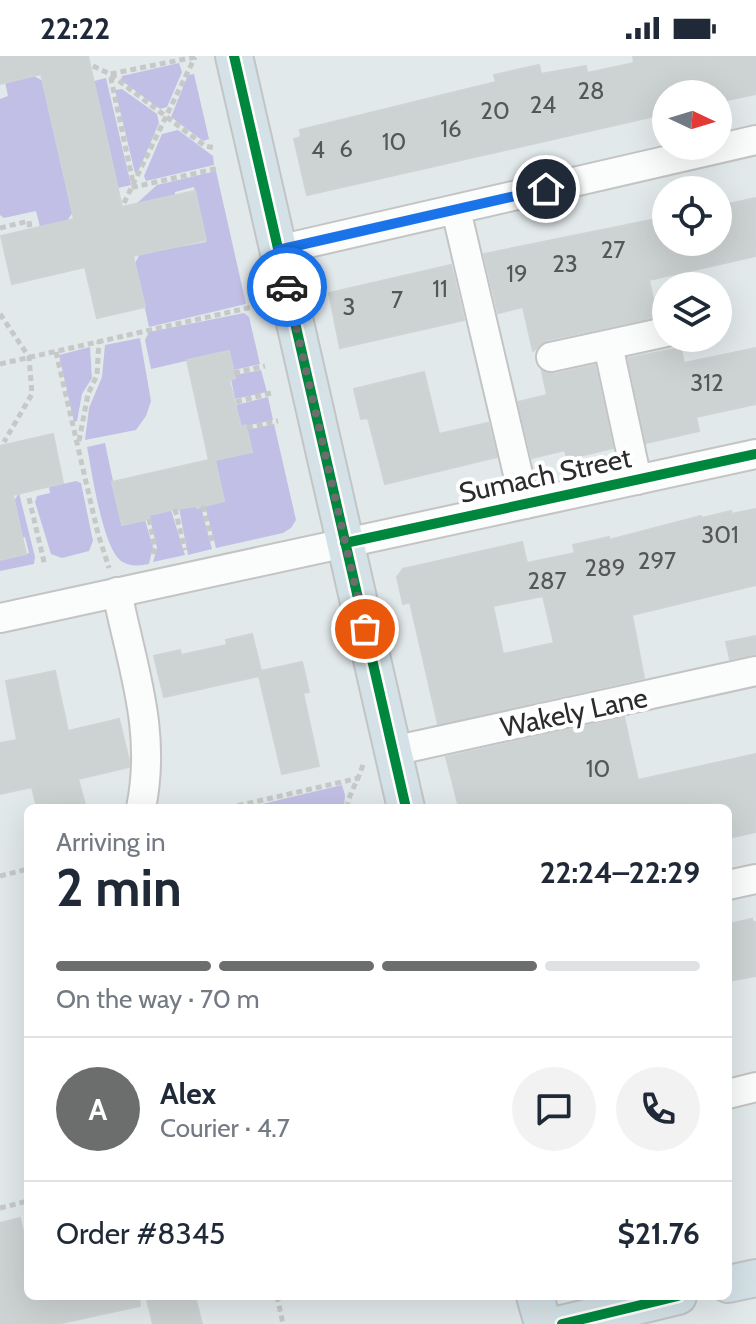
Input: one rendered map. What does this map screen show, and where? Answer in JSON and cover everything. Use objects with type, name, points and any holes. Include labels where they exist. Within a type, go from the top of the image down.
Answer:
[{"type":"main road","points":[[234,56],[345,543],[378,755],[404,804]]},
{"type":"main road","points":[[732,1283],[756,1278]]},
{"type":"main road","points":[[536,1300],[543,1324]]},
{"type":"main road","points":[[562,1324],[661,1300]]},
{"type":"street","points":[[278,250],[756,140]]},
{"type":"street","points":[[456,210],[525,504]]},
{"type":"street","points":[[551,357],[652,335]]},
{"type":"street","points":[[608,345],[637,480]]},
{"type":"street","name":"Sumach Street","points":[[0,618],[756,454]]},
{"type":"street","points":[[117,592],[145,713],[148,770],[142,804]]},
{"type":"street","name":"Wakely Lane","points":[[378,755],[756,671]]},
{"type":"street","points":[[732,884],[756,879]]},
{"type":"street","points":[[732,1093],[756,1087]]},
{"type":"path","points":[[110,74],[195,57],[124,203]]},
{"type":"path","points":[[93,66],[110,74],[205,146],[215,148]]},
{"type":"path","points":[[110,74],[134,187]]},
{"type":"path","points":[[134,187],[219,168]]},
{"type":"path","points":[[0,228],[29,221],[30,229]]},
{"type":"path","points":[[0,364],[252,307]]},
{"type":"path","points":[[0,314],[29,357],[32,394],[4,442]]},
{"type":"path","points":[[78,446],[88,394],[97,375],[99,341]]},
{"type":"path","points":[[56,352],[98,534],[117,592]]},
{"type":"path","points":[[234,373],[265,366]]},
{"type":"path","points":[[236,402],[271,393]]},
{"type":"path","points":[[247,428],[278,421]]},
{"type":"path","points":[[29,498],[45,566]]},
{"type":"path","points":[[203,506],[215,552]]},
{"type":"path","points":[[175,509],[187,559]]},
{"type":"path","points":[[149,519],[155,547],[152,567]]},
{"type":"path","points":[[348,804],[359,778],[378,755]]},
{"type":"path","points":[[245,804],[359,778]]},
{"type":"path","points":[[0,876],[24,870]]},
{"type":"path","points":[[0,1208],[24,1202]]},
{"type":"path","points":[[278,1300],[283,1324]]},
{"type":"shaded area","points":[[179,63],[182,72],[167,107],[160,109],[121,80],[122,76]]},
{"type":"shaded area","points":[[194,74],[209,139],[203,141],[171,117],[188,75]]},
{"type":"shaded area","points":[[34,76],[43,81],[73,212],[67,221],[40,227],[36,211],[4,218],[0,215],[0,99],[8,96],[5,82]]},
{"type":"shaded area","points":[[106,78],[131,185],[118,188],[94,81]]},
{"type":"shaded area","points":[[122,89],[157,114],[159,123],[135,173],[115,90]]},
{"type":"shaded area","points":[[178,130],[213,156],[214,165],[146,181],[144,176],[162,134]]},
{"type":"shaded area","points":[[216,171],[246,304],[149,327],[135,263],[140,254],[206,242],[194,187],[136,204],[157,185]]},
{"type":"shaded area","points":[[244,313],[249,317],[260,364],[234,370],[229,351],[151,369],[145,340],[149,332]]},
{"type":"shaded area","points":[[140,338],[151,401],[146,416],[136,430],[85,440],[89,408],[102,377],[105,345]]},
{"type":"shaded area","points":[[90,347],[92,378],[82,394],[77,421],[74,422],[59,355]]},
{"type":"shaded area","points":[[261,370],[267,392],[235,399],[231,379],[235,375]]},
{"type":"shaded area","points":[[268,397],[273,420],[241,427],[236,405]]},
{"type":"shaded area","points":[[274,424],[296,520],[283,533],[216,548],[205,506],[224,501],[215,460],[252,452],[247,430]]},
{"type":"shaded area","points":[[105,443],[122,524],[145,520],[153,547],[149,564],[123,562],[108,539],[87,447]]},
{"type":"shaded area","points":[[76,481],[81,483],[93,541],[89,551],[62,558],[51,554],[35,502],[37,496],[50,493],[49,487]]},
{"type":"shaded area","points":[[19,493],[35,557],[34,564],[0,571],[0,560],[29,553],[25,537],[22,538],[14,501]]},
{"type":"shaded area","points":[[195,504],[197,508],[201,507],[212,549],[188,555],[179,508]]},
{"type":"shaded area","points":[[171,510],[185,555],[153,562],[157,548],[149,515]]},
{"type":"shaded area","points":[[342,785],[345,795],[344,804],[263,804]]},
{"type":"building","points":[[0,56],[88,56],[122,207],[195,191],[206,240],[133,256],[145,307],[97,318],[85,267],[12,284],[1,236],[74,219],[41,74],[0,84]]},
{"type":"building","points":[[633,56],[756,56],[756,94],[732,99],[732,80],[652,80],[652,117],[307,195],[294,139],[301,137],[300,130],[496,82],[494,75],[539,65],[541,74],[586,66],[587,73],[634,63]]},
{"type":"building","points":[[756,198],[756,256],[685,272],[652,272],[652,279],[649,280],[652,318],[547,340],[533,351],[523,307],[498,313],[484,254],[652,220],[652,256],[732,256],[732,203]]},
{"type":"building","points":[[451,265],[464,320],[340,348],[329,293]]},
{"type":"building","points":[[756,348],[756,404],[696,417],[699,431],[646,443],[628,358],[660,352],[682,352],[684,363]]},
{"type":"building","points":[[229,351],[235,378],[229,380],[241,427],[246,425],[252,452],[215,460],[224,501],[149,515],[150,519],[122,525],[112,482],[209,460],[187,360]]},
{"type":"building","points":[[595,365],[613,448],[567,459],[565,450],[532,458],[518,402],[547,395],[542,371],[555,374]]},
{"type":"building","points":[[424,372],[439,434],[488,423],[497,457],[385,484],[368,418],[361,419],[354,389]]},
{"type":"building","points":[[53,434],[63,483],[13,495],[26,554],[0,560],[0,446]]},
{"type":"building","points":[[756,509],[756,585],[632,615],[644,678],[438,724],[410,602],[403,604],[397,577],[403,569],[522,542],[527,563],[575,553],[573,545],[609,537],[609,540],[701,516],[731,511],[731,514]],"holes":[[[543,596],[554,643],[503,654],[493,606]]]},
{"type":"building","points":[[252,634],[261,671],[302,662],[309,692],[303,693],[319,766],[282,774],[259,676],[164,697],[154,656],[180,650],[181,655],[227,645],[226,640]]},
{"type":"building","points":[[756,636],[756,654],[730,659],[726,642]]},
{"type":"building","points":[[55,671],[68,731],[119,719],[129,767],[78,779],[85,804],[36,804],[32,787],[0,794],[0,743],[17,740],[6,681]]},
{"type":"building","points":[[624,717],[638,780],[756,754],[756,832],[732,837],[732,804],[458,804],[446,757]]},
{"type":"building","points":[[752,919],[756,922],[756,976],[732,980],[732,923]]},
{"type":"building","points":[[20,1218],[24,1236],[24,1300],[139,1300],[140,1306],[57,1324],[0,1324],[0,1223]]},
{"type":"building","points":[[147,1300],[196,1300],[202,1324],[153,1324]]},
{"type":"tram line","points":[[228,56],[398,804]]},
{"type":"tram line","points":[[241,56],[412,804]]},
{"type":"tram line","points":[[528,1300],[536,1324]]},
{"type":"tram line","points":[[542,1300],[550,1324]]},
{"type":"cycle path","points":[[234,56],[405,804]]},
{"type":"cycle path","points":[[345,543],[756,454]]},
{"type":"cycle path","points":[[562,1324],[661,1300]]},
{"type":"way so far","points":[[287,287],[365,629]]},
{"type":"route","points":[[287,287],[278,250],[546,189]]}]
